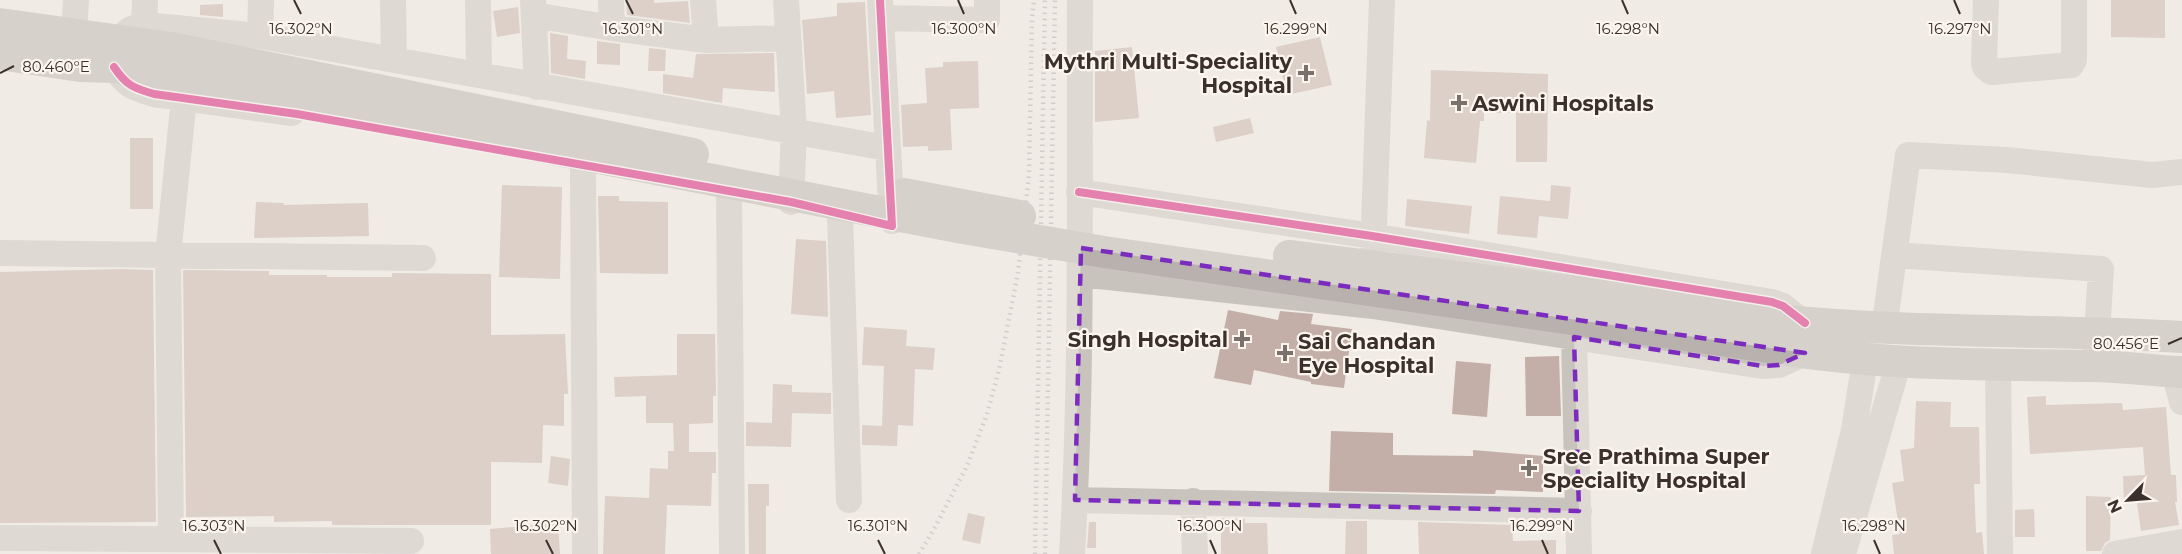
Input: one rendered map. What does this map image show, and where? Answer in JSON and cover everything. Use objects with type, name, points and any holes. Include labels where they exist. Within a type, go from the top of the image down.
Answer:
[{"type":"main road","points":[[0,24],[74,36],[131,34],[166,61],[963,228],[1092,250],[1805,338],[1865,360],[2095,366],[2178,371]]},
{"type":"main road","points":[[0,54],[80,66],[131,34]]},
{"type":"main road","points":[[1805,338],[1884,329],[2097,332],[2182,337]]},
{"type":"street","points":[[74,36],[76,0]]},
{"type":"street","points":[[260,36],[261,0]]},
{"type":"street","points":[[393,0],[394,60]]},
{"type":"street","points":[[478,0],[479,74]]},
{"type":"street","points":[[611,0],[612,28]]},
{"type":"street","points":[[703,0],[706,40]]},
{"type":"street","points":[[786,0],[794,130],[791,202]]},
{"type":"street","points":[[887,148],[260,36],[131,34],[122,80],[132,87],[154,94],[297,114],[791,202],[892,226],[880,9],[987,20],[987,0]]},
{"type":"street","points":[[1072,554],[1076,500],[1081,274],[1080,0]]},
{"type":"street","points":[[1373,306],[1372,237],[1382,0]]},
{"type":"street","points":[[1986,0],[1984,64],[1991,72],[2069,66],[2073,63],[2074,0]]},
{"type":"street","points":[[537,87],[534,7],[612,28],[706,40],[788,38]]},
{"type":"street","points":[[171,539],[168,256],[184,98]]},
{"type":"street","points":[[1884,329],[1908,155],[2007,160],[2152,175],[2182,172]]},
{"type":"street","points":[[583,165],[585,554]]},
{"type":"street","points":[[729,191],[732,554]]},
{"type":"street","points":[[1079,192],[1772,302],[1783,306],[1805,338],[1779,365],[1763,366],[1373,306],[1081,274]]},
{"type":"street","points":[[840,214],[849,500]]},
{"type":"street","points":[[0,253],[423,258]]},
{"type":"street","points":[[1894,255],[2099,268],[2102,273],[2095,366]]},
{"type":"street","points":[[1574,337],[1579,554]]},
{"type":"street","points":[[1824,554],[1854,430],[1865,360]]},
{"type":"street","points":[[1843,554],[1899,361]]},
{"type":"street","points":[[1998,365],[2000,554]]},
{"type":"street","points":[[2178,371],[2182,402]]},
{"type":"street","points":[[1076,500],[1579,511]]},
{"type":"street","points":[[1193,501],[1195,554]]},
{"type":"street","points":[[0,538],[411,541]]},
{"type":"street","points":[[2115,554],[2182,542]]},
{"type":"highlighted area","points":[[1081,248],[1805,353],[1779,365],[1763,366],[1574,337],[1579,511],[1075,500]]},
{"type":"building","points":[[626,0],[654,0],[654,3],[688,1],[690,23],[627,15]]},
{"type":"building","points":[[2111,0],[2165,0],[2165,38],[2111,37]]},
{"type":"building","points":[[865,2],[871,115],[836,118],[834,91],[807,94],[802,20],[837,16],[837,3]]},
{"type":"building","points":[[223,4],[223,17],[200,15],[200,5]]},
{"type":"building","points":[[518,7],[520,33],[497,37],[493,11]]},
{"type":"building","points":[[550,33],[568,36],[567,59],[586,61],[585,79],[551,73]]},
{"type":"building","points":[[1320,37],[1332,85],[1287,95],[1276,47]]},
{"type":"building","points":[[597,41],[620,44],[620,65],[597,64]]},
{"type":"building","points":[[1132,47],[1139,118],[1095,122],[1095,51]]},
{"type":"building","points":[[649,48],[666,50],[665,71],[648,71]]},
{"type":"building","points":[[774,53],[775,92],[723,88],[722,103],[663,93],[663,74],[693,78],[696,54]]},
{"type":"building","points":[[978,61],[979,108],[950,109],[952,150],[928,151],[928,146],[903,147],[901,105],[927,103],[925,68],[943,67],[943,62]]},
{"type":"building","points":[[1431,70],[1548,74],[1547,162],[1516,162],[1516,113],[1484,113],[1484,121],[1480,121],[1476,163],[1424,158],[1427,120],[1430,121]]},
{"type":"building","points":[[1250,118],[1254,133],[1216,142],[1213,127]]},
{"type":"building","points":[[130,138],[153,138],[153,209],[130,209]]},
{"type":"building","points":[[502,185],[562,187],[560,279],[499,277]]},
{"type":"building","points":[[1551,185],[1571,187],[1568,219],[1539,216],[1537,238],[1497,234],[1500,196],[1550,201]]},
{"type":"building","points":[[598,196],[619,196],[619,201],[668,202],[668,274],[600,273]]},
{"type":"building","points":[[1407,199],[1472,206],[1469,234],[1405,226]]},
{"type":"building","points":[[256,202],[284,203],[283,205],[368,203],[369,236],[254,238]]},
{"type":"building","points":[[796,239],[826,241],[828,317],[791,314]]},
{"type":"building","points":[[153,270],[156,522],[0,523],[0,272]]},
{"type":"building","points":[[183,270],[269,271],[269,275],[327,275],[327,277],[392,277],[392,273],[491,274],[491,335],[565,334],[568,394],[564,394],[564,426],[543,425],[542,463],[491,462],[491,525],[332,525],[332,521],[274,522],[274,516],[186,517]]},
{"type":"building","points":[[1228,310],[1278,320],[1280,311],[1313,314],[1311,324],[1352,329],[1344,388],[1311,384],[1311,382],[1254,370],[1251,385],[1214,378]]},
{"type":"building","points":[[864,327],[907,330],[906,346],[935,348],[933,370],[915,369],[913,426],[898,425],[897,446],[862,445],[862,425],[882,426],[884,366],[862,365]]},
{"type":"building","points":[[677,334],[715,334],[716,396],[713,396],[713,423],[689,424],[689,452],[716,452],[716,473],[712,473],[711,506],[667,505],[665,554],[603,554],[605,496],[649,498],[650,468],[668,469],[668,451],[674,451],[673,423],[646,423],[646,396],[615,397],[614,377],[677,375]]},
{"type":"building","points":[[1559,356],[1561,416],[1526,416],[1525,357]]},
{"type":"building","points":[[1456,361],[1491,364],[1487,417],[1452,414]]},
{"type":"building","points":[[773,384],[792,385],[792,392],[831,393],[831,414],[792,413],[791,447],[746,446],[746,422],[772,423]]},
{"type":"building","points":[[2046,396],[2046,405],[2122,403],[2123,410],[2166,407],[2171,475],[2176,475],[2177,502],[2175,502],[2179,525],[2141,531],[2137,503],[2124,503],[2123,476],[2145,475],[2143,447],[2030,454],[2027,397]]},
{"type":"building","points":[[1916,401],[1951,402],[1950,427],[1979,427],[1980,484],[1974,484],[1976,533],[1982,532],[1984,554],[1894,554],[1892,535],[1900,534],[1892,483],[1904,481],[1900,450],[1914,448]]},
{"type":"building","points":[[1331,431],[1393,433],[1393,455],[1473,456],[1473,450],[1543,456],[1543,492],[1496,490],[1495,494],[1329,491]]},
{"type":"building","points":[[551,456],[570,459],[568,486],[548,483]]},
{"type":"building","points":[[748,484],[769,484],[769,506],[766,506],[766,554],[749,554]]},
{"type":"building","points":[[2086,496],[2111,497],[2110,540],[2105,543],[2101,551],[2086,551]]},
{"type":"building","points":[[2034,509],[2035,537],[2015,537],[2015,510]]},
{"type":"building","points":[[968,513],[985,517],[980,544],[962,540]]},
{"type":"building","points":[[1221,518],[1245,519],[1245,523],[1267,523],[1268,554],[1221,554]]},
{"type":"building","points":[[1346,521],[1367,521],[1367,554],[1345,554]]},
{"type":"building","points":[[1089,522],[1096,522],[1096,548],[1087,548]]},
{"type":"building","points":[[1418,522],[1512,525],[1513,541],[1556,540],[1556,554],[1419,554]]},
{"type":"building","points":[[558,523],[560,554],[491,554],[490,529]]},
{"type":"railway","points":[[919,554],[967,466],[987,414],[999,370],[1018,273],[1029,175],[1034,0]]},
{"type":"railway","points":[[1035,554],[1045,0]]},
{"type":"railway","points":[[1045,554],[1055,0]]},
{"type":"cycle path","points":[[114,67],[131,85],[154,94],[297,114],[791,202],[892,226],[880,0]]},
{"type":"cycle path","points":[[1079,192],[1372,236],[1772,302],[1783,306],[1805,323]]},
{"type":"place","name":"Mythri Multi-Speciality Hospital","points":[[1306,73]]},
{"type":"place","name":"Aswini Hospitals","points":[[1459,103]]},
{"type":"place","name":"Singh Hospital","points":[[1242,339]]},
{"type":"place","name":"Sai Chandan Eye Hospital","points":[[1285,353]]},
{"type":"place","name":"Sree Prathima Super Speciality Hospital","points":[[1529,468]]}]
